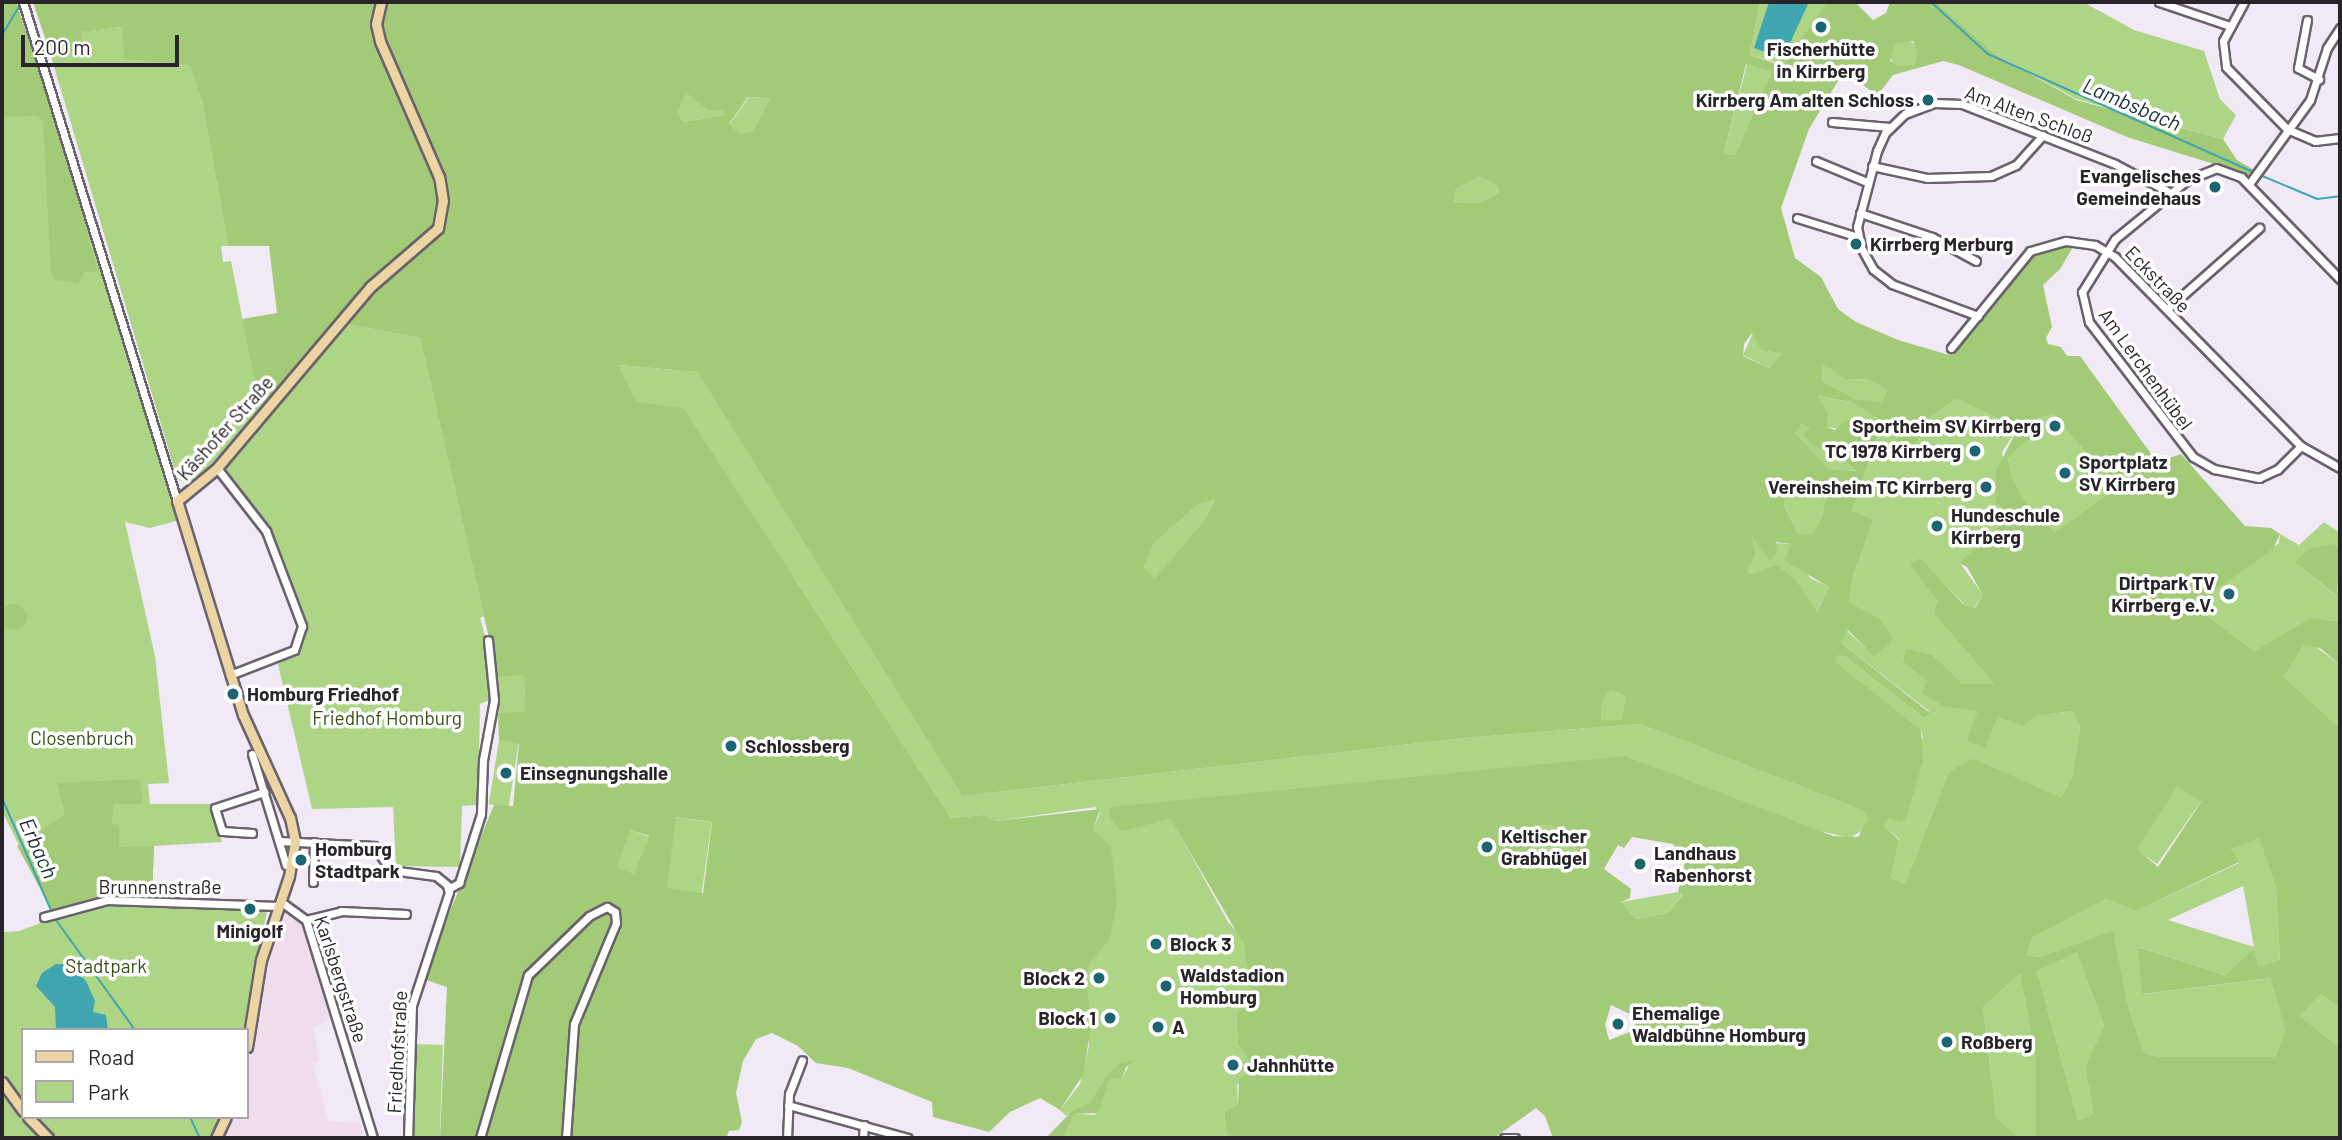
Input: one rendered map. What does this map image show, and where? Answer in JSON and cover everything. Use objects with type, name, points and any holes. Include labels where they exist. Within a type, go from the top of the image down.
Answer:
[{"type":"main road","name":"Käshofer Straße","points":[[177,501],[217,468],[370,287],[428,241],[441,222],[443,201],[435,164],[377,33],[381,2]]},
{"type":"main road","points":[[177,501],[262,770],[290,818],[295,841],[261,960],[248,1041]]},
{"type":"main road","points":[[2,1082],[21,1108]]},
{"type":"main road","points":[[30,1119],[44,1136]]},
{"type":"main road","points":[[216,1138],[225,1119]]},
{"type":"street","points":[[23,2],[177,501]]},
{"type":"street","points":[[2159,2],[2230,26]]},
{"type":"street","points":[[2244,2],[2230,26],[2221,50],[2226,66],[2287,129],[2315,141],[2340,138]]},
{"type":"street","points":[[2307,20],[2298,68],[2319,79]]},
{"type":"street","points":[[2339,33],[2319,79],[2252,181],[2340,279]]},
{"type":"street","name":"Am Alten Schloß","points":[[1889,127],[1912,110],[1949,102],[2043,135],[2147,178],[2171,193]]},
{"type":"street","points":[[1832,122],[1889,127],[1872,166],[1860,213],[1858,237],[1872,269],[1892,284],[1978,316]]},
{"type":"street","points":[[1872,166],[1927,178],[1991,176],[2017,165],[2043,135]]},
{"type":"street","points":[[1816,161],[1867,182]]},
{"type":"street","name":"Am Lerchenhübel","points":[[2252,181],[2234,172],[2216,168],[2197,174],[2171,193],[2107,250],[2082,292],[2090,322],[2184,448],[2214,469],[2242,475],[2268,476],[2301,446]]},
{"type":"street","points":[[1860,213],[1932,237],[1976,261]]},
{"type":"street","points":[[1797,218],[1858,237]]},
{"type":"street","points":[[2167,309],[2259,228]]},
{"type":"street","name":"Eckstraße","points":[[1951,348],[2030,251],[2066,242],[2107,250],[2301,446],[2340,468]]},
{"type":"street","points":[[217,468],[266,531],[302,626],[295,650],[230,675]]},
{"type":"street","name":"Friedhofstraße","points":[[408,1138],[412,1005],[448,889],[459,883],[481,814],[483,760],[494,700],[488,640]]},
{"type":"street","points":[[252,754],[262,770],[264,792],[286,865]]},
{"type":"street","points":[[252,833],[222,831],[215,808],[264,792]]},
{"type":"street","points":[[279,841],[374,846],[391,870],[436,876],[448,889]]},
{"type":"street","points":[[313,882],[314,842]]},
{"type":"street","name":"Brunnenstraße","points":[[44,917],[107,900],[279,904]]},
{"type":"street","name":"Karlsbergstraße","points":[[279,904],[306,920],[373,1138]]},
{"type":"street","points":[[480,1138],[528,975],[594,911],[607,907],[615,912],[616,923],[574,1024],[566,1138]]},
{"type":"street","points":[[306,920],[341,912],[406,914]]},
{"type":"street","points":[[787,1138],[788,1105],[793,1077],[802,1060]]},
{"type":"street","points":[[788,1105],[908,1138]]},
{"type":"street","points":[[863,1138],[864,1125]]},
{"type":"street","points":[[1504,1138],[1515,1138]]},
{"type":"shaded area","points":[[288,913],[302,922],[330,1020],[314,1027],[319,1061],[313,1064],[328,1121],[359,1123],[363,1135],[355,1138],[221,1138],[230,1119],[248,1119],[248,1059],[272,939]]},
{"type":"green space","points":[[2,2],[16,2],[54,111],[98,272],[85,272],[78,283],[56,280],[51,273],[43,121],[37,116],[2,117]]},
{"type":"green space","points":[[33,2],[1760,2],[1750,55],[1783,66],[1827,2],[1855,2],[1873,20],[1886,13],[1890,2],[1936,2],[1995,54],[2076,100],[2223,139],[2237,160],[2254,170],[2249,175],[2127,137],[1959,65],[1943,61],[1893,75],[1877,96],[1852,76],[1841,76],[1809,129],[1781,208],[1795,258],[1821,277],[1838,309],[1856,322],[1898,340],[1949,355],[2032,253],[2062,245],[2073,247],[2060,269],[2043,285],[2052,327],[2046,338],[2048,344],[2061,347],[2067,356],[2080,356],[2157,462],[2181,454],[2245,526],[2271,528],[2280,534],[2273,549],[2217,589],[2209,598],[2208,616],[2254,651],[2311,617],[2340,622],[2340,665],[2320,648],[2304,645],[2284,677],[2340,728],[2340,1008],[2321,994],[2300,1016],[2340,1048],[2340,1138],[2036,1138],[2036,1060],[2020,974],[1983,1007],[1996,1117],[2020,1138],[1553,1138],[1545,1116],[1536,1108],[1494,1138],[1227,1138],[1224,1111],[1238,1105],[1239,1079],[1250,1073],[1250,1063],[1238,1045],[1236,1014],[1254,1001],[1243,943],[1170,818],[1121,832],[1109,815],[1110,807],[1625,756],[1833,836],[1858,837],[1868,819],[1862,810],[1640,724],[1463,738],[962,796],[697,372],[619,365],[637,402],[683,408],[951,818],[984,815],[996,821],[1100,809],[1093,830],[1111,846],[1117,904],[1109,940],[1092,960],[1086,978],[1091,1027],[1083,1075],[1060,1110],[1040,1098],[1010,1112],[989,1132],[933,1117],[932,1102],[848,1068],[816,1063],[798,1046],[772,1033],[756,1039],[743,1061],[736,1093],[742,1122],[739,1130],[729,1131],[726,1138],[440,1138],[447,987],[426,980],[426,969],[494,805],[513,806],[519,744],[499,740],[498,713],[525,712],[524,675],[498,677],[420,338],[342,323],[261,413],[242,319],[277,313],[269,246],[228,246],[203,105],[190,65],[124,59],[122,27],[81,32],[82,53],[49,50]],"holes":[[[1913,41],[1918,53],[1914,65],[1899,66],[1890,61],[1895,43]],[[1746,64],[1771,72],[1735,155],[1724,153]],[[686,92],[707,110],[722,110],[724,115],[683,122],[678,111]],[[748,97],[770,98],[753,131],[740,134],[729,124]],[[1479,177],[1497,185],[1499,193],[1479,203],[1454,202],[1456,189]],[[1752,333],[1761,350],[1782,354],[1769,368],[1743,356],[1744,344]],[[1823,363],[1845,380],[1867,379],[1887,390],[1882,403],[1856,399],[1822,381]],[[1818,396],[1851,402],[1885,423],[1902,422],[1894,452],[1908,456],[1930,417],[1957,399],[2018,428],[1996,471],[1996,503],[2012,515],[1959,563],[1967,567],[1983,595],[1975,608],[1963,604],[1920,558],[1910,565],[1937,600],[1934,614],[1994,684],[1963,684],[1933,655],[1905,648],[1903,661],[1927,681],[1922,693],[1943,706],[1978,711],[1966,741],[1985,748],[1998,717],[2023,726],[2036,716],[2072,711],[2080,726],[2072,778],[2061,797],[1973,758],[1949,771],[1905,884],[1891,878],[1899,840],[1884,826],[1888,818],[1902,822],[1907,815],[1923,761],[1921,730],[1835,662],[1839,655],[1846,657],[1924,718],[1930,713],[1841,643],[1848,630],[1874,657],[1893,639],[1878,617],[1849,602],[1854,573],[1874,519],[1852,511],[1878,435],[1862,422],[1846,420],[1835,430],[1827,427],[1828,414]],[[2053,414],[2116,488],[2055,532],[2028,506],[2012,478],[2008,458],[2035,433],[2033,419]],[[1802,424],[1811,429],[1803,434],[1814,446],[1838,455],[1857,471],[1829,469],[1795,433]],[[1819,487],[1827,491],[1822,516],[1813,534],[1798,534],[1784,505],[1786,497],[1813,495]],[[1215,499],[1205,519],[1155,579],[1144,567],[1154,543],[1199,504]],[[1752,536],[1770,560],[1777,553],[1776,542],[1791,544],[1785,561],[1829,587],[1817,612],[1794,578],[1776,565],[1751,574],[1747,571],[1755,555]],[[1610,690],[1626,696],[1621,720],[1601,720],[1602,703]],[[2177,786],[2201,802],[2158,867],[2137,849]],[[676,817],[712,822],[703,893],[667,888]],[[1551,825],[1578,848],[1572,863],[1541,860],[1529,840],[1532,826]],[[631,830],[649,836],[634,874],[617,867]],[[1632,837],[1673,844],[1685,862],[1678,892],[1683,894],[1668,913],[1636,919],[1621,902],[1630,898],[1631,889],[1604,869],[1618,845],[1624,848]],[[2259,838],[2276,888],[2280,960],[2258,966],[2254,948],[2225,975],[2138,947],[2142,994],[2271,978],[2285,1030],[2275,1057],[2158,1057],[2144,1052],[2129,1009],[2113,931],[2039,957],[2027,955],[2032,938],[2106,899],[2136,911],[2239,862],[2231,849]],[[2077,953],[2104,1026],[2085,1066],[2093,1114],[2078,1120],[2037,971]],[[1611,1005],[1636,1017],[1635,1030],[1609,1040],[1605,1025]]]},
{"type":"green space","points":[[1760,2],[1827,2],[1785,65],[1750,55]]},
{"type":"green space","points":[[1936,2],[2083,2],[2134,30],[2204,51],[2220,99],[2236,115],[2223,139],[2076,99],[1995,54]]},
{"type":"green space","points":[[123,27],[124,58],[190,64],[203,105],[228,246],[221,246],[223,262],[231,261],[261,413],[189,487],[177,478],[49,50],[82,53],[80,32]]},
{"type":"green space","points":[[1904,40],[1914,44],[1918,54],[1914,64],[1904,68],[1894,64],[1890,54],[1894,44]]},
{"type":"green space","name":"Closenbruch","points":[[2,46],[36,65],[180,520],[150,528],[125,522],[155,656],[169,783],[148,784],[150,804],[211,804],[222,842],[154,846],[152,897],[101,898],[52,912],[2,811]]},
{"type":"green space","points":[[1747,64],[1771,72],[1735,155],[1724,153]]},
{"type":"green space","points":[[686,91],[707,110],[722,110],[724,115],[683,122],[678,111]]},
{"type":"green space","points":[[749,97],[770,98],[753,131],[740,134],[729,125]]},
{"type":"green space","points":[[1479,177],[1497,185],[1499,193],[1479,203],[1454,202],[1456,189]]},
{"type":"green space","name":"Friedhof Homburg","points":[[342,323],[420,338],[484,616],[480,618],[489,649],[492,699],[480,704],[478,805],[462,806],[460,867],[396,866],[393,807],[312,809],[278,664],[301,647],[303,623],[268,530],[222,468]]},
{"type":"green space","points":[[1753,333],[1761,350],[1783,354],[1769,368],[1743,355]]},
{"type":"green space","points":[[1823,362],[1845,380],[1867,379],[1887,390],[1882,404],[1856,399],[1822,381]]},
{"type":"green space","points":[[619,365],[697,372],[962,796],[1463,738],[1640,724],[1862,810],[1868,819],[1864,829],[1850,838],[1815,830],[1111,807],[1121,832],[1170,817],[1228,922],[1240,935],[1252,974],[1254,1002],[1236,1014],[1238,1045],[1250,1063],[1250,1073],[1237,1085],[1238,1105],[1224,1111],[1227,1138],[1064,1138],[1074,1114],[1095,1115],[1109,1080],[1122,1078],[1129,1065],[1120,1063],[1108,1074],[1088,1104],[1066,1116],[1060,1110],[1080,1084],[1089,1046],[1086,978],[1092,960],[1093,830],[1100,813],[1095,807],[996,821],[984,815],[951,818],[793,576],[637,402]]},
{"type":"green space","points":[[1817,396],[1851,402],[1885,423],[1903,422],[1907,456],[1930,417],[1957,399],[2018,428],[2002,452],[2012,515],[1960,563],[1983,595],[1974,608],[1964,604],[1920,559],[1937,600],[1934,614],[1994,684],[1963,684],[1933,655],[1905,648],[1903,660],[1979,711],[1966,741],[1985,747],[1998,717],[2023,725],[2036,716],[2072,711],[2080,726],[2072,778],[2061,797],[1973,758],[1949,771],[1905,884],[1891,878],[1899,839],[1884,826],[1923,737],[1921,730],[1834,663],[1839,655],[1846,657],[1924,718],[1929,711],[1841,643],[1845,629],[1865,648],[1878,617],[1849,602],[1854,573],[1874,519],[1852,511],[1878,435],[1827,427]]},
{"type":"green space","name":"Sportplatz SV Kirrberg","points":[[2053,414],[2116,488],[2055,532],[2028,506],[2012,478],[2008,458],[2035,433],[2033,418]]},
{"type":"green space","points":[[1802,424],[1811,428],[1829,455],[1838,455],[1858,471],[1829,469],[1794,432]]},
{"type":"green space","points":[[1819,487],[1827,491],[1822,516],[1813,535],[1798,534],[1784,504],[1786,497],[1813,495]]},
{"type":"green space","points":[[1215,498],[1205,519],[1155,580],[1144,567],[1154,543],[1199,504]]},
{"type":"green space","points":[[2324,522],[2340,533],[2340,548],[2333,544],[2295,563],[2335,595],[2340,588],[2340,622],[2311,617],[2254,651],[2208,616],[2209,598],[2217,589],[2279,543],[2280,534],[2299,545]]},
{"type":"green space","points":[[1752,535],[1760,542],[1791,544],[1810,578],[1829,587],[1816,613],[1769,568],[1751,574],[1747,571]]},
{"type":"green space","points":[[2333,544],[2340,548],[2337,596],[2295,563],[2308,549]]},
{"type":"green space","points":[[14,604],[23,608],[27,617],[23,626],[14,630],[5,626],[1,617],[5,608]]},
{"type":"green space","points":[[2312,644],[2340,665],[2340,728],[2284,677],[2304,645]]},
{"type":"green space","points":[[524,675],[525,713],[499,714],[498,676]]},
{"type":"green space","points":[[1610,690],[1626,696],[1621,720],[1601,721],[1602,703]]},
{"type":"green space","points":[[499,740],[519,743],[509,807],[489,804]]},
{"type":"green space","points":[[140,779],[143,804],[113,804],[112,824],[119,825],[119,847],[154,846],[152,897],[102,897],[52,910],[17,846],[65,815],[57,783]]},
{"type":"green space","points":[[2177,785],[2201,802],[2157,864],[2133,847]]},
{"type":"green space","points":[[675,817],[712,822],[701,894],[665,889]]},
{"type":"green space","points":[[1551,825],[1578,848],[1572,863],[1541,860],[1529,840],[1532,826]]},
{"type":"green space","points":[[631,830],[649,837],[634,874],[617,867]]},
{"type":"green space","points":[[2259,837],[2276,888],[2280,960],[2258,966],[2254,948],[2225,975],[2139,947],[2143,994],[2272,978],[2285,1030],[2275,1057],[2158,1057],[2144,1052],[2129,1009],[2113,932],[2039,957],[2027,955],[2032,938],[2106,899],[2136,911],[2239,863],[2231,849]],"holes":[[[2243,886],[2254,947],[2168,920]]]},
{"type":"green space","points":[[1683,893],[1668,913],[1636,919],[1621,902]]},
{"type":"green space","name":"Stadtpark","points":[[95,903],[260,911],[261,907],[267,911],[244,1028],[21,1028],[21,1119],[221,1119],[212,1138],[2,1138],[2,932],[19,931]]},
{"type":"green space","points":[[2077,953],[2104,1026],[2085,1066],[2093,1114],[2078,1120],[2037,971]]},
{"type":"green space","points":[[2020,974],[2036,1060],[2036,1138],[2020,1138],[1996,1117],[1983,1007]]},
{"type":"green space","points":[[2321,994],[2340,1008],[2340,1048],[2300,1016]]},
{"type":"green space","points":[[415,1044],[443,1045],[440,1138],[412,1137]]},
{"type":"green space","points":[[1137,1060],[1126,1067],[1122,1078],[1109,1080],[1098,1113],[1074,1114],[1064,1138],[1046,1138],[1072,1111],[1088,1104],[1108,1074],[1120,1063]]},
{"type":"water","points":[[1769,2],[1809,2],[1783,58],[1754,48]]},
{"type":"water","points":[[56,964],[68,964],[86,981],[95,1001],[93,1012],[106,1015],[108,1028],[56,1028],[55,1007],[36,986],[42,973]]},
{"type":"waterway","name":"Lambsbach","points":[[1931,2],[1988,54],[2255,173]]},
{"type":"waterway","points":[[2,35],[21,3]]},
{"type":"waterway","name":"Lambsbach","points":[[2260,175],[2317,199],[2340,196]]},
{"type":"waterway","name":"Erbach","points":[[2,798],[51,910]]},
{"type":"waterway","name":"Erbach","points":[[56,920],[134,1028]]},
{"type":"waterway","name":"Erbach","points":[[191,1119],[200,1138]]},
{"type":"place","name":"Fischerhütte in Kirrberg","points":[[1821,27]]},
{"type":"place","name":"Kirrberg Am alten Schloss","points":[[1928,100]]},
{"type":"place","name":"Evangelisches Gemeindehaus","points":[[2215,187]]},
{"type":"place","name":"Kirrberg Merburg","points":[[1856,244]]},
{"type":"place","name":"Sportheim SV Kirrberg","points":[[2055,426]]},
{"type":"place","name":"TC 1978 Kirrberg","points":[[1975,451]]},
{"type":"place","name":"Sportplatz SV Kirrberg","points":[[2065,473]]},
{"type":"place","name":"Vereinsheim TC Kirrberg","points":[[1986,487]]},
{"type":"place","name":"Hundeschule Kirrberg","points":[[1937,526]]},
{"type":"place","name":"Dirtpark TV Kirrberg e.V.","points":[[2229,594]]},
{"type":"place","name":"Homburg Friedhof","points":[[233,694]]},
{"type":"place","name":"Schlossberg","points":[[731,746]]},
{"type":"place","name":"Einsegnungshalle","points":[[506,773]]},
{"type":"place","name":"Keltischer Grabhügel","points":[[1487,847]]},
{"type":"place","name":"Homburg Stadtpark","points":[[301,860]]},
{"type":"place","name":"Landhaus Rabenhorst","points":[[1640,864]]},
{"type":"place","name":"Minigolf","points":[[250,909]]},
{"type":"place","name":"Block 3","points":[[1156,944]]},
{"type":"place","name":"Block 2","points":[[1099,978]]},
{"type":"place","name":"Waldstadion Homburg","points":[[1166,986]]},
{"type":"place","name":"Block 1","points":[[1110,1018]]},
{"type":"place","name":"Ehemalige Waldbühne Homburg","points":[[1618,1024]]},
{"type":"place","name":"A","points":[[1158,1027]]},
{"type":"place","name":"Roßberg","points":[[1947,1042]]},
{"type":"place","name":"Jahnhütte","points":[[1233,1065]]}]
